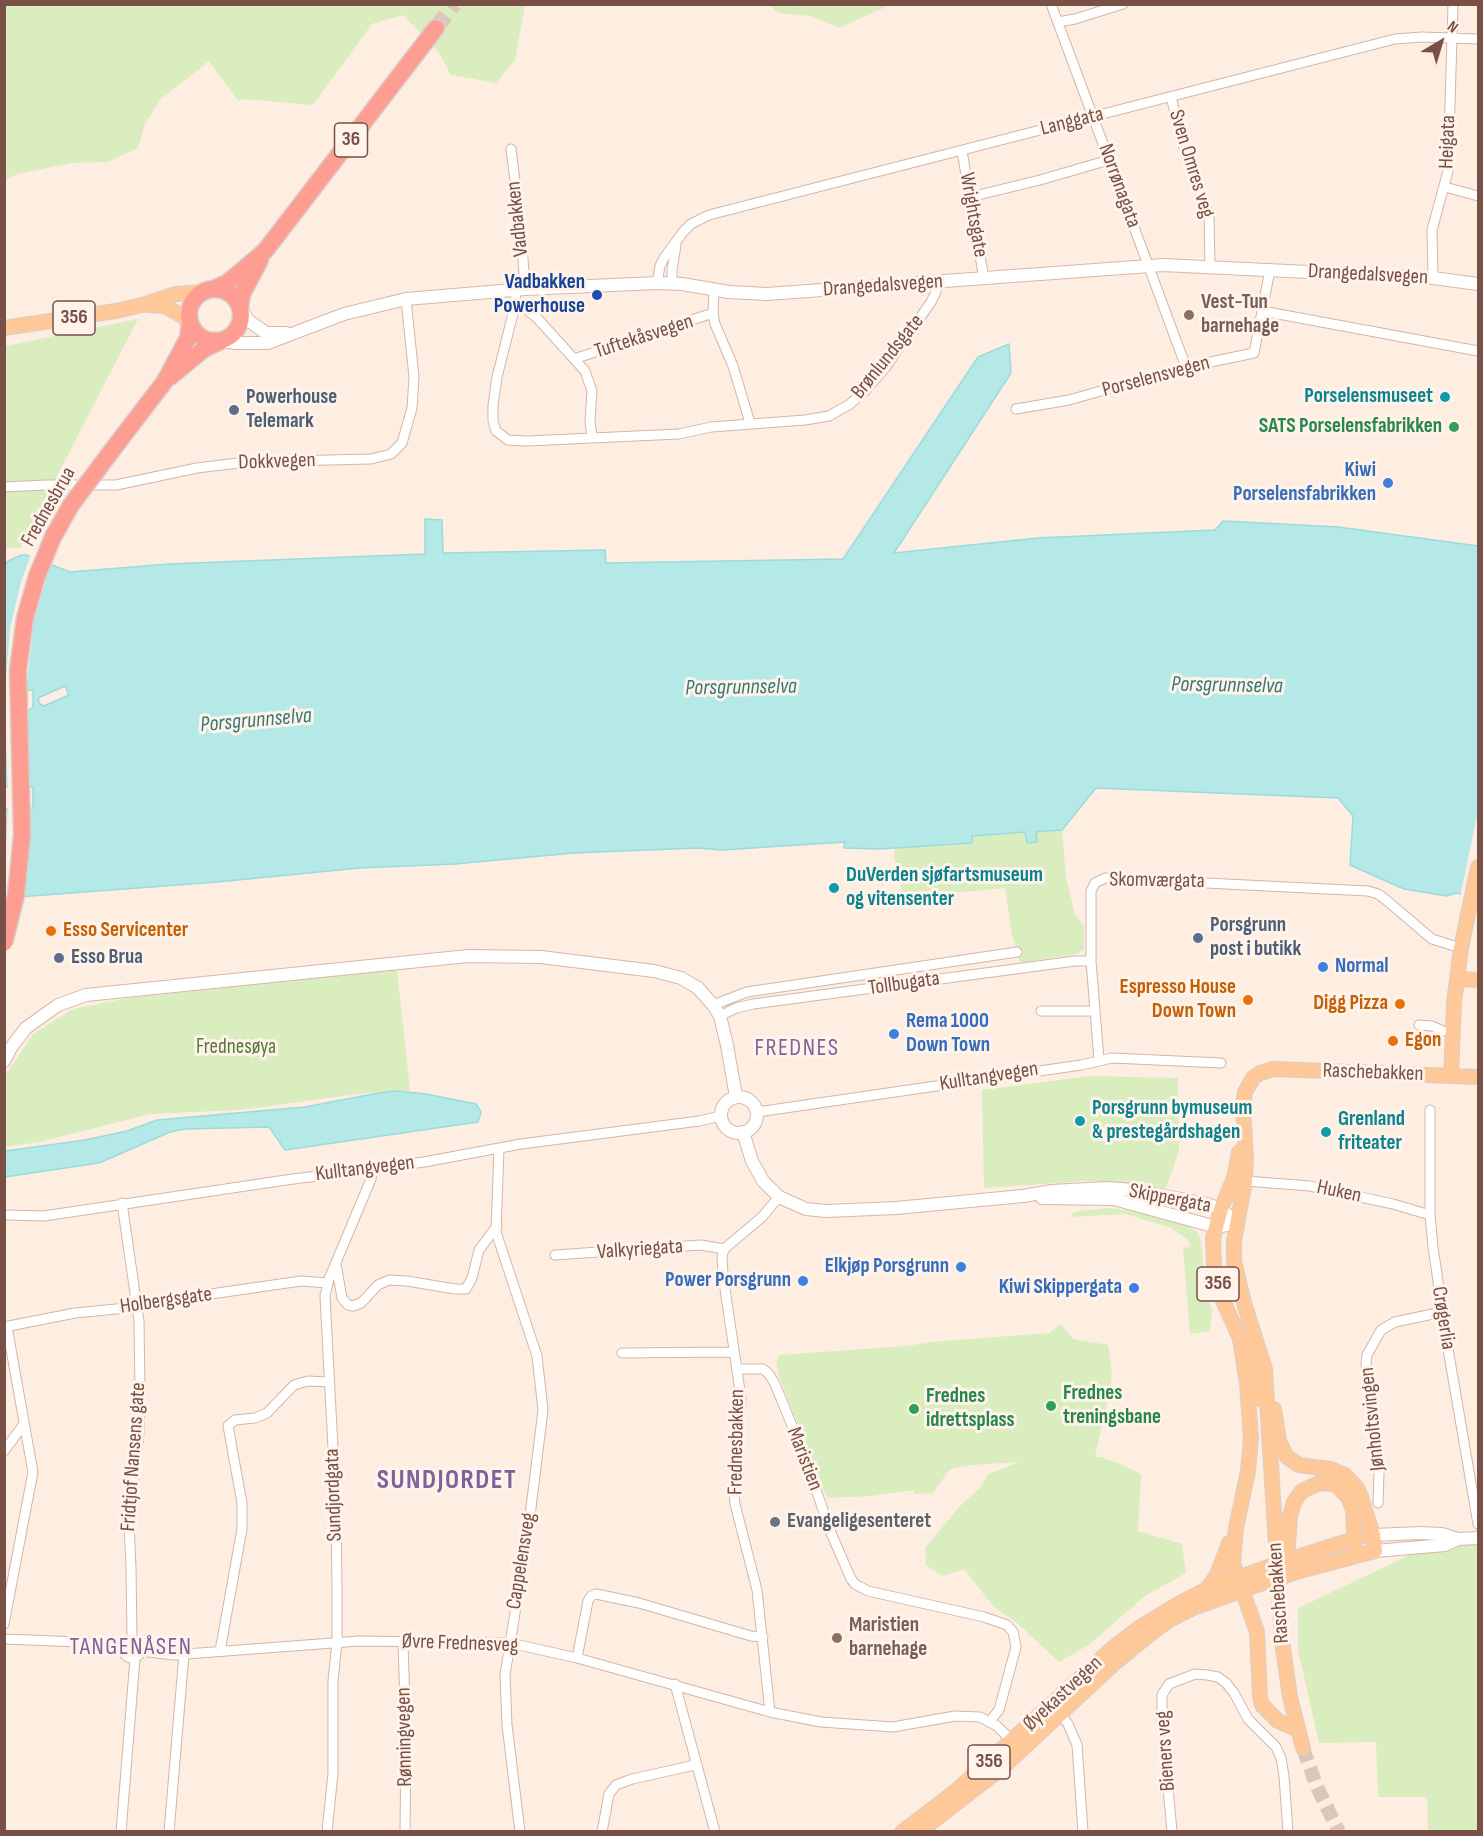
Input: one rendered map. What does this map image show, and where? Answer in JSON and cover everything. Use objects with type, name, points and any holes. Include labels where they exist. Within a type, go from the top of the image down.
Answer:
[{"type":"highway","name":"36","points":[[165,381],[204,349],[234,334],[240,323],[242,294],[265,251],[436,28]]},
{"type":"highway","name":"36","points":[[165,381],[188,338],[189,314],[196,297],[227,283],[265,251]]},
{"type":"highway","points":[[208,291],[224,291],[234,297],[240,308]]},
{"type":"highway","points":[[190,324],[197,335],[208,341],[222,341]]},
{"type":"highway","name":"Frednesbrua","points":[[4,943],[16,895],[22,835],[18,670],[25,618],[37,576],[53,537],[71,505],[165,381]]},
{"type":"main road","name":"356","points":[[4,328],[142,305],[175,294],[208,291]]},
{"type":"main road","name":"356","points":[[142,305],[164,306],[181,315],[190,324]]},
{"type":"main road","name":"Raschebakken","points":[[1303,1748],[1284,1660],[1265,1369],[1235,1269],[1237,1223],[1245,1181],[1245,1092],[1253,1078],[1266,1071],[1289,1069],[1451,1076],[1454,1003],[1461,948],[1479,867]]},
{"type":"main road","points":[[1457,979],[1479,980]]},
{"type":"main road","name":"356","points":[[1451,1076],[1479,1077]]},
{"type":"main road","name":"Raschebakken","points":[[1244,1129],[1237,1167],[1216,1227],[1213,1251],[1216,1278],[1223,1301],[1255,1375],[1268,1436]]},
{"type":"main road","name":"356","points":[[1240,1339],[1248,1392],[1251,1438],[1246,1488],[1236,1528],[1232,1557],[1257,1632],[1262,1705],[1278,1721],[1298,1730]]},
{"type":"main road","name":"356","points":[[1240,1584],[1375,1551],[1373,1535],[1361,1497],[1357,1488],[1345,1475],[1330,1469],[1299,1465],[1292,1462],[1283,1452],[1265,1369]]},
{"type":"main road","name":"356","points":[[1278,1586],[1288,1546],[1290,1516],[1298,1496],[1307,1487],[1325,1482],[1335,1484],[1345,1492],[1353,1510],[1356,1555]]},
{"type":"main road","name":"356","points":[[1207,1589],[1217,1575],[1236,1528]]},
{"type":"main road","name":"356","points":[[1259,1578],[1303,1555],[1373,1535]]},
{"type":"main road","name":"Øyekastvegen","points":[[1057,1709],[1114,1647],[1140,1627],[1207,1589],[1240,1584]]},
{"type":"main road","name":"Øyekastvegen","points":[[919,1832],[1057,1709],[1131,1648],[1163,1624],[1240,1584]]},
{"type":"main road","name":"Øyekastvegen","points":[[902,1832],[1017,1746]]},
{"type":"street","name":"Norrønagata","points":[[1051,4],[1186,367]]},
{"type":"street","points":[[1058,22],[1123,4]]},
{"type":"street","name":"Heigata","points":[[1433,278],[1432,230],[1448,171],[1453,4]]},
{"type":"street","name":"Langgata","points":[[657,283],[660,266],[677,242],[691,224],[709,215],[1395,39],[1422,37],[1479,39]]},
{"type":"street","name":"Sven Omres veg","points":[[1171,97],[1184,148],[1209,216],[1210,266]]},
{"type":"street","name":"Vadbakken","points":[[511,149],[521,229],[519,294]]},
{"type":"street","name":"Wrightsgate","points":[[962,151],[984,279]]},
{"type":"street","points":[[970,197],[1060,175],[1109,160]]},
{"type":"street","points":[[1445,187],[1479,196]]},
{"type":"street","points":[[672,283],[677,242]]},
{"type":"street","name":"Drangedalsvegen","points":[[222,341],[268,343],[354,311],[406,299],[519,294],[657,283],[767,294],[1148,266],[1210,266],[1433,278],[1479,284]]},
{"type":"street","name":"Porselensvegen","points":[[1016,409],[1069,400],[1186,367],[1254,353],[1270,270]]},
{"type":"street","name":"Brønlundsgate","points":[[519,294],[496,377],[493,405],[493,421],[496,431],[508,440],[515,441],[679,434],[711,427],[829,416],[850,404],[873,382],[920,320],[936,292],[937,283]]},
{"type":"street","points":[[714,290],[713,313],[733,366],[750,423]]},
{"type":"street","points":[[519,294],[537,318],[585,371],[591,383],[592,437]]},
{"type":"street","name":"Dokkvegen","points":[[4,487],[116,485],[197,468],[246,462],[371,459],[391,454],[402,443],[412,408],[414,377],[406,299]]},
{"type":"street","name":"Drangedalsvegen","points":[[240,308],[249,321],[266,333],[293,333]]},
{"type":"street","points":[[1262,311],[1479,351]]},
{"type":"street","name":"Tuftekåsvegen","points":[[574,359],[713,313]]},
{"type":"street","name":"Skomværgata","points":[[1100,1060],[1091,961],[1091,891],[1095,883],[1105,878],[1368,891],[1378,894],[1394,906],[1432,939],[1461,948]]},
{"type":"street","points":[[716,1011],[747,993],[1017,952]]},
{"type":"street","points":[[4,1061],[26,1028],[58,1005],[86,995],[468,956],[541,957],[654,971],[690,983],[716,1011],[728,1045],[736,1097]]},
{"type":"street","name":"Tollbugata","points":[[716,1011],[753,1004],[1075,961],[1091,961]]},
{"type":"street","points":[[1041,1011],[1095,1011]]},
{"type":"street","points":[[1419,1025],[1432,1026],[1443,1031]]},
{"type":"street","name":"Kulltangvegen","points":[[757,1112],[1081,1065],[1112,1058],[1221,1063]]},
{"type":"street","points":[[736,1097],[747,1098],[755,1106],[757,1112],[756,1122],[743,1132],[731,1131],[726,1127],[721,1116],[725,1104],[736,1097]]},
{"type":"street","name":"Crøgerlia","points":[[1430,1110],[1430,1215],[1442,1312],[1479,1524]]},
{"type":"street","name":"Kulltangvegen","points":[[8,1215],[44,1216],[122,1203],[424,1162],[499,1148],[692,1123],[721,1116]]},
{"type":"street","name":"Skippergata","points":[[743,1132],[746,1146],[763,1181],[779,1197],[798,1206],[826,1211],[896,1208],[1023,1196],[1052,1191],[1106,1188],[1152,1193],[1207,1204],[1221,1209],[1237,1223]]},
{"type":"street","name":"Cappelensveg","points":[[499,1148],[496,1226],[499,1242],[537,1356],[543,1410],[528,1532],[505,1675],[507,1725],[520,1832]]},
{"type":"street","name":"Sundjordgata","points":[[327,1832],[332,1782],[333,1681],[337,1642],[336,1505],[325,1305],[328,1283],[371,1179],[372,1168]]},
{"type":"street","name":"Huken","points":[[1245,1181],[1310,1186],[1393,1204],[1430,1215]]},
{"type":"street","name":"Skippergata","points":[[1023,1196],[1114,1200],[1216,1227],[1237,1223]]},
{"type":"street","points":[[724,1249],[762,1217],[779,1197]]},
{"type":"street","name":"Fridtjof Nansens gate","points":[[122,1203],[137,1307],[140,1415],[129,1524],[132,1639]]},
{"type":"street","points":[[336,1264],[342,1298],[348,1305],[353,1306],[361,1303],[378,1285],[389,1280],[466,1289],[472,1278],[479,1250],[496,1226]]},
{"type":"street","name":"Valkyriegata","points":[[555,1256],[701,1245],[724,1249]]},
{"type":"street","name":"Frednesbakken","points":[[724,1249],[723,1275],[741,1398],[735,1504],[757,1590],[770,1712]]},
{"type":"street","name":"Holbergsgate","points":[[6,1327],[75,1313],[137,1307],[301,1281],[328,1283]]},
{"type":"street","name":"Jønholtsvingen","points":[[1378,1503],[1379,1472],[1366,1365],[1367,1355],[1381,1330],[1395,1322],[1442,1312]]},
{"type":"street","points":[[4,1624],[33,1472],[6,1327]]},
{"type":"street","points":[[622,1353],[734,1352]]},
{"type":"street","name":"Maristien","points":[[737,1369],[763,1369],[775,1383],[804,1455],[831,1533],[855,1584],[868,1592],[984,1617],[1007,1626],[1013,1632],[1016,1642],[999,1710],[990,1721]]},
{"type":"street","points":[[220,1651],[240,1547],[242,1522],[242,1503],[228,1426],[235,1420],[263,1415],[275,1406],[294,1385],[308,1381],[329,1382]]},
{"type":"street","points":[[4,1451],[24,1424]]},
{"type":"street","points":[[1373,1535],[1442,1534],[1458,1539],[1479,1538]]},
{"type":"street","points":[[1375,1551],[1445,1545],[1458,1539]]},
{"type":"street","points":[[577,1658],[588,1601],[596,1594],[639,1603],[751,1636],[763,1637]]},
{"type":"street","points":[[4,1639],[79,1642],[123,1647]]},
{"type":"street","points":[[121,1832],[138,1654],[139,1642],[132,1639],[124,1643],[125,1656],[138,1654]]},
{"type":"street","name":"Øvre Frednesveg","points":[[138,1654],[184,1654],[337,1642],[510,1643],[675,1684],[770,1712]]},
{"type":"street","name":"Rønningvegen","points":[[404,1642],[405,1832]]},
{"type":"street","points":[[169,1832],[184,1654]]},
{"type":"street","name":"Bieners veg","points":[[1172,1832],[1162,1720],[1162,1695],[1169,1684],[1195,1674],[1208,1674],[1226,1683],[1248,1719],[1276,1747],[1281,1758],[1288,1832]]},
{"type":"street","points":[[675,1684],[715,1832]]},
{"type":"street","points":[[1057,1709],[1077,1745],[1083,1832]]},
{"type":"street","points":[[770,1712],[821,1722],[868,1726],[899,1726],[966,1716],[990,1721],[1017,1746]]},
{"type":"street","points":[[602,1832],[609,1794],[616,1785],[696,1765]]},
{"type":"green space","points":[[5,5],[525,5],[515,60],[496,83],[451,75],[438,51],[403,15],[372,24],[313,105],[244,99],[238,101],[209,61],[161,99],[145,124],[138,148],[108,162],[71,163],[17,174],[5,180]]},
{"type":"green space","points":[[770,5],[890,5],[839,28],[811,16],[778,13]]},
{"type":"green space","points":[[138,319],[20,548],[5,548],[5,346]]},
{"type":"green space","points":[[1062,831],[1066,877],[1075,915],[1084,926],[1084,949],[1077,954],[1020,963],[1012,935],[1005,888],[903,898],[894,856],[895,848],[970,844],[971,836],[989,836],[990,834]]},
{"type":"green space","name":"Frednesøya","points":[[397,969],[410,1091],[365,1093],[240,1110],[150,1114],[40,1142],[5,1147],[5,1076],[33,1034],[73,1009],[128,998]]},
{"type":"green space","name":"Porsgrunn bymuseum & prestegårdshagen","points":[[1090,1076],[1178,1078],[1179,1151],[1166,1188],[1121,1182],[1085,1181],[984,1188],[982,1090]]},
{"type":"green space","points":[[1108,1208],[1180,1223],[1197,1232],[1201,1241],[1205,1287],[1212,1311],[1210,1331],[1190,1334],[1183,1248],[1191,1247],[1188,1240],[1171,1228],[1126,1214],[1070,1217],[1079,1211]]},
{"type":"green space","points":[[1061,1324],[1073,1339],[1108,1345],[1112,1374],[1095,1457],[1123,1465],[1141,1474],[1138,1531],[1182,1544],[1186,1573],[1145,1596],[1090,1644],[1059,1662],[1017,1623],[993,1606],[964,1569],[942,1576],[926,1565],[925,1548],[960,1506],[980,1488],[988,1474],[1020,1462],[950,1469],[933,1493],[914,1494],[914,1490],[871,1496],[827,1498],[779,1376],[776,1362],[779,1355],[1049,1333]]},
{"type":"green space","points":[[1478,1539],[1478,1831],[1428,1831],[1427,1797],[1378,1797],[1376,1742],[1319,1743],[1298,1650],[1298,1608],[1428,1544]]},
{"type":"water","name":"Porsgrunnselva","points":[[1009,344],[1011,373],[894,553],[1038,538],[1215,530],[1223,521],[1338,527],[1478,546],[1478,898],[1456,893],[1447,896],[1404,889],[1350,865],[1353,816],[1338,798],[1096,788],[1062,830],[1036,832],[1037,842],[1027,843],[1025,832],[972,836],[972,843],[879,849],[844,848],[845,842],[722,850],[698,848],[573,853],[455,864],[359,868],[217,882],[5,898],[5,809],[33,808],[33,787],[4,787],[5,711],[29,710],[33,707],[33,690],[5,690],[5,565],[8,561],[26,555],[70,572],[169,564],[425,554],[425,519],[442,520],[443,553],[605,550],[606,563],[843,559],[978,357]],"holes":[[[65,686],[69,695],[44,706],[38,699]]]},
{"type":"water","points":[[396,1091],[426,1094],[476,1104],[481,1112],[478,1122],[285,1150],[269,1127],[185,1129],[170,1132],[99,1163],[5,1177],[5,1151],[85,1140],[127,1131],[157,1120],[305,1107]]},
{"type":"pier","points":[[31,554],[51,563],[34,620],[26,693],[5,693],[10,628],[21,582]]},
{"type":"pier","points":[[27,707],[30,790],[8,790],[5,708]]},
{"type":"pier","points":[[30,797],[31,813],[29,851],[23,900],[4,901],[8,806],[30,806]]},
{"type":"pier","points":[[1478,811],[1478,901],[1460,897]]},
{"type":"tunnel","points":[[436,28],[454,4]]},
{"type":"tunnel","points":[[1303,1748],[1317,1787],[1339,1832]]},
{"type":"place","name":"Vadbakken Powerhouse","points":[[597,295]]},
{"type":"place","name":"Vest-Tun barnehage","points":[[1189,315]]},
{"type":"place","name":"Porselensmuseet","points":[[1445,397]]},
{"type":"place","name":"Powerhouse Telemark","points":[[234,410]]},
{"type":"place","name":"SATS Porselensfabrikken","points":[[1454,427]]},
{"type":"place","name":"Kiwi Porselensfabrikken","points":[[1388,483]]},
{"type":"place","name":"DuVerden sjøfartsmuseum og vitensenter","points":[[834,888]]},
{"type":"place","name":"Esso Servicenter","points":[[51,931]]},
{"type":"place","name":"Porsgrunn post i butikk","points":[[1198,938]]},
{"type":"place","name":"Esso Brua","points":[[59,958]]},
{"type":"place","name":"Normal","points":[[1323,967]]},
{"type":"place","name":"Espresso House Down Town","points":[[1248,1000]]},
{"type":"place","name":"Digg Pizza","points":[[1400,1004]]},
{"type":"place","name":"Rema 1000 Down Town","points":[[894,1034]]},
{"type":"place","name":"Egon","points":[[1393,1041]]},
{"type":"place","name":"Porsgrunn bymuseum & prestegårdshagen","points":[[1080,1121]]},
{"type":"place","name":"Grenland friteater","points":[[1326,1132]]},
{"type":"place","name":"Elkjøp Porsgrunn","points":[[961,1267]]},
{"type":"place","name":"Power Porsgrunn","points":[[803,1281]]},
{"type":"place","name":"Kiwi Skippergata","points":[[1134,1288]]},
{"type":"place","name":"Frednes treningsbane","points":[[1051,1406]]},
{"type":"place","name":"Frednes idrettsplass","points":[[914,1409]]},
{"type":"place","name":"Evangeligesenteret","points":[[775,1522]]},
{"type":"place","name":"Maristien barnehage","points":[[837,1638]]},
{"type":"district","name":"FREDNES","points":[[797,1049]]},
{"type":"district","name":"SUNDJORDET","points":[[447,1481]]},
{"type":"district","name":"TANGENÅSEN","points":[[131,1648]]}]
